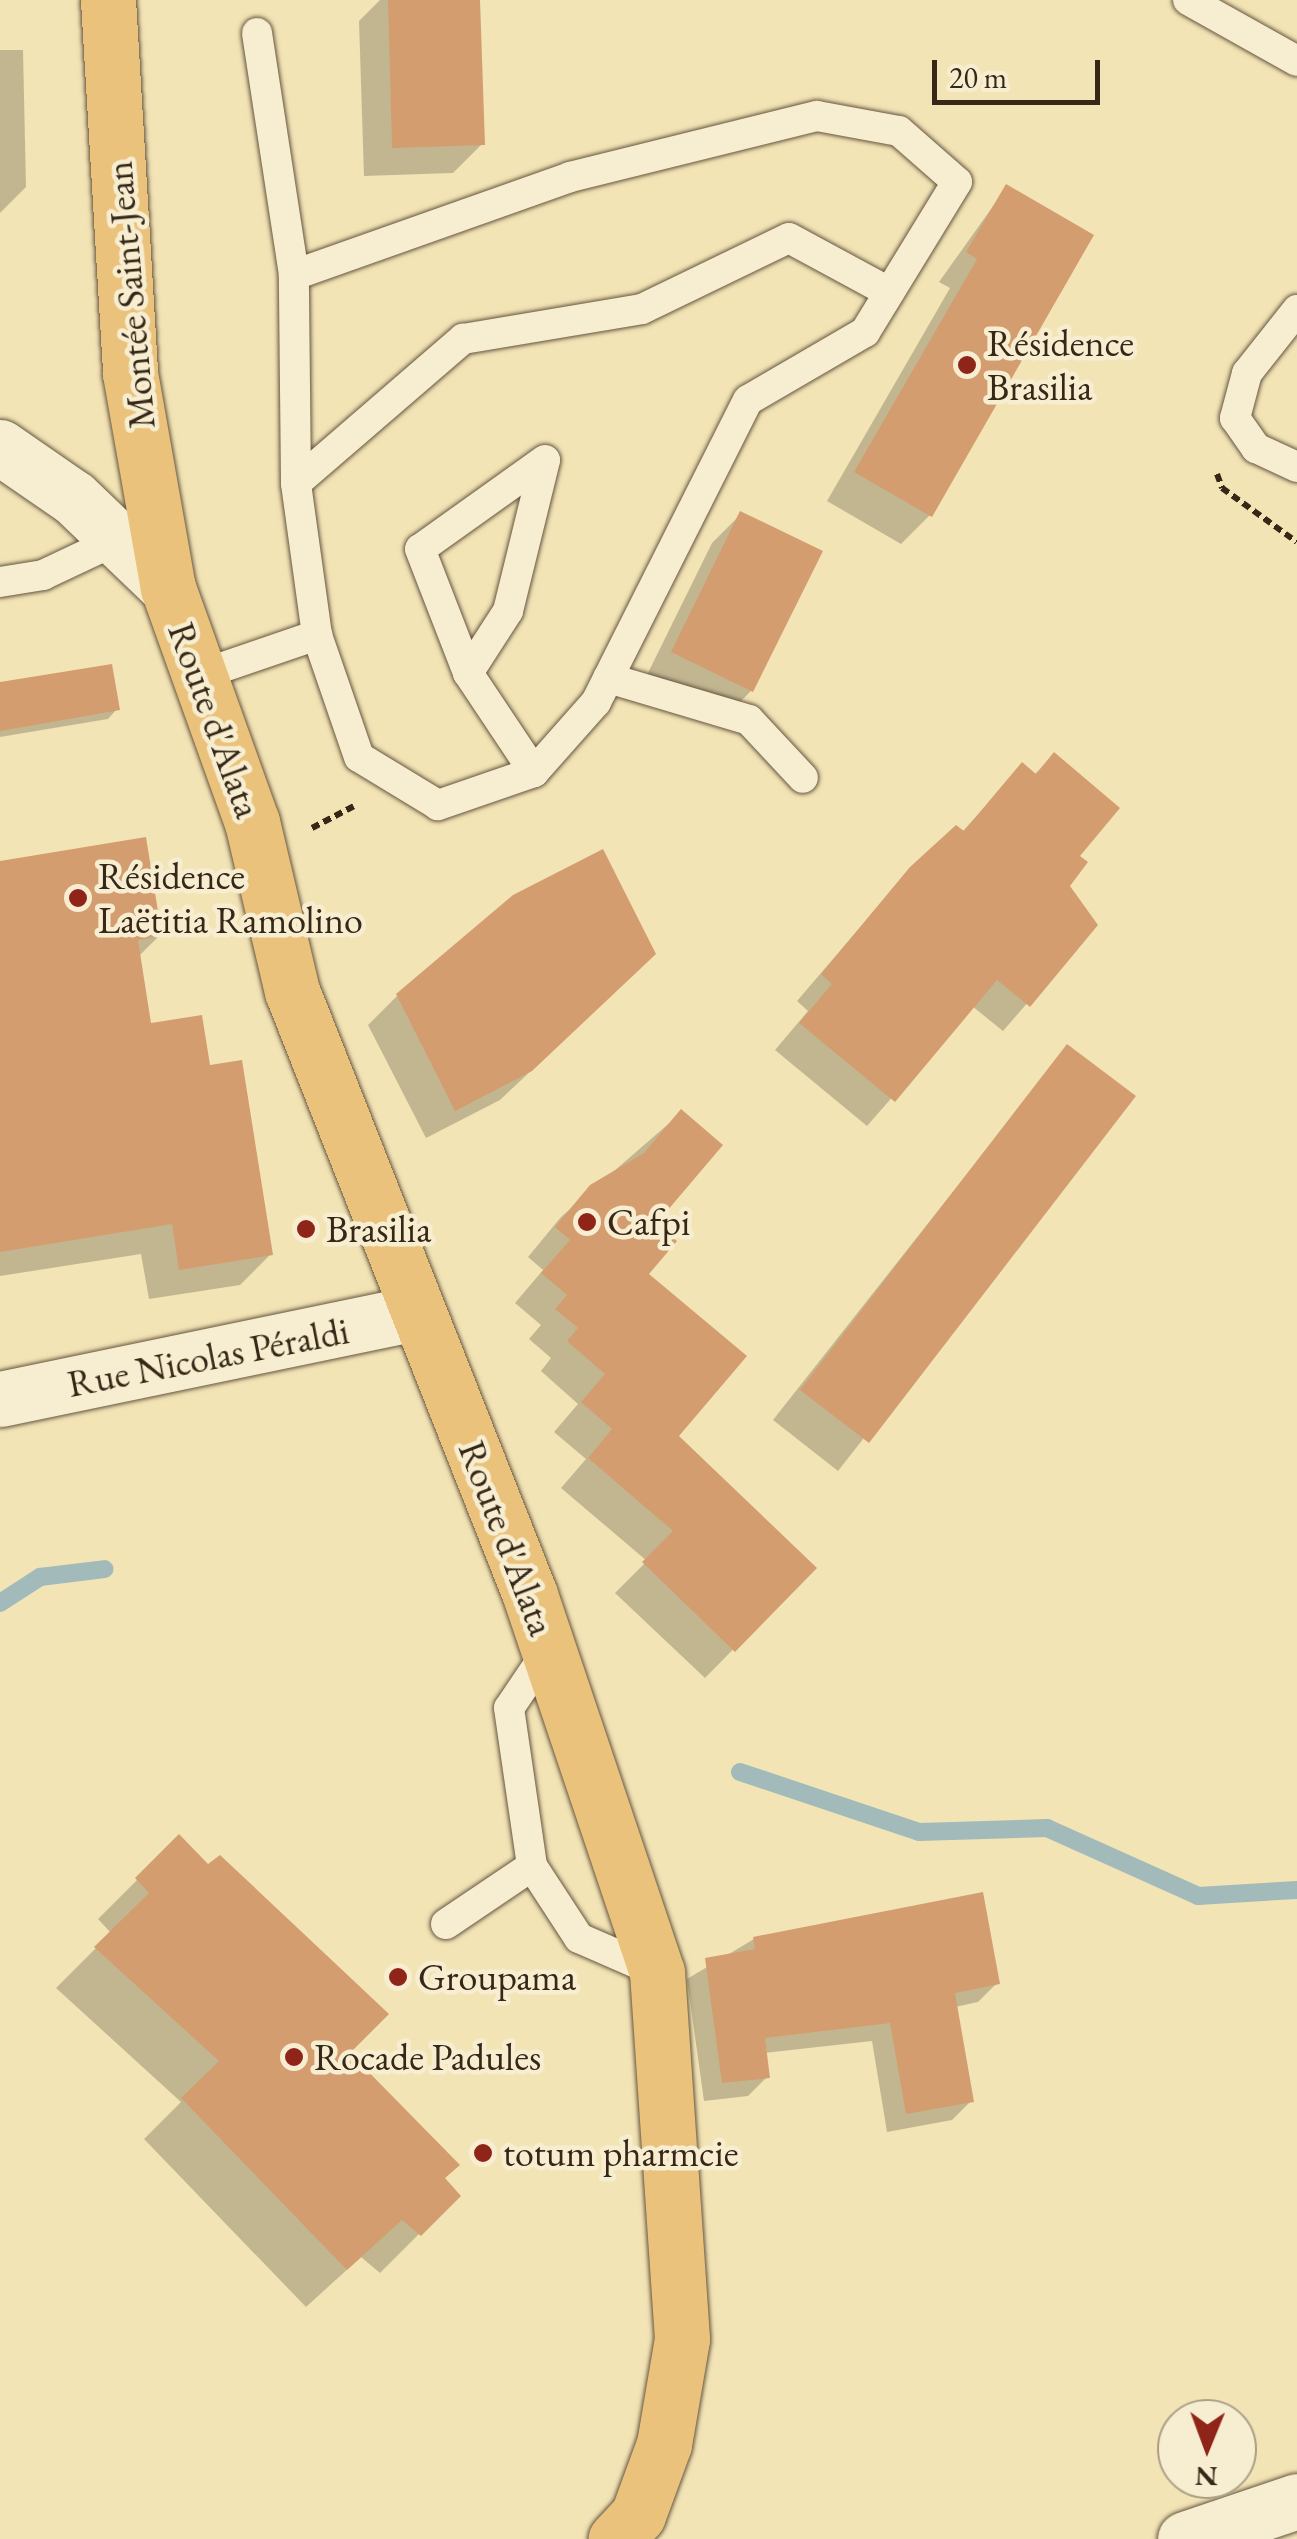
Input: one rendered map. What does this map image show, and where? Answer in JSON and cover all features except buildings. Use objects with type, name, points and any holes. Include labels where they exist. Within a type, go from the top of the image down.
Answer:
[{"type":"main road","name":"Montée Saint-Jean","points":[[108,0],[130,373],[168,588]]},
{"type":"main road","name":"Route d'Alata","points":[[168,588],[252,822],[292,991],[550,1649],[656,1972],[682,2339],[664,2444],[632,2531]]},
{"type":"street","points":[[0,446],[118,540],[168,588]]},
{"type":"street","name":"Rue Nicolas Péraldi","points":[[0,1400],[416,1314]]},
{"type":"street","points":[[1185,2539],[1297,2501]]},
{"type":"lane","points":[[1188,0],[1297,61]]},
{"type":"lane","points":[[257,33],[294,274],[296,483],[318,636],[359,757],[438,805],[534,772],[608,678],[748,400],[864,332],[957,182],[900,132],[817,116],[570,177],[294,274]]},
{"type":"lane","points":[[296,483],[463,339],[642,308],[789,238],[889,292]]},
{"type":"lane","points":[[1297,310],[1247,373],[1235,418],[1256,448],[1297,467]]},
{"type":"lane","points":[[468,674],[508,611],[544,460],[420,549],[468,674],[534,772]]},
{"type":"lane","points":[[0,582],[43,575],[118,540]]},
{"type":"lane","points":[[200,675],[318,636]]},
{"type":"lane","points":[[608,678],[749,720],[803,778]]},
{"type":"lane","points":[[550,1649],[510,1708],[532,1866],[579,1938],[656,1972]]},
{"type":"lane","points":[[446,1924],[532,1866]]},
{"type":"path","points":[[252,822],[294,837],[400,782]]},
{"type":"waterway","points":[[0,1603],[40,1577],[105,1569]]},
{"type":"waterway","points":[[740,1772],[919,1832],[1047,1828],[1198,1896],[1297,1890]]},
{"type":"place","name":"Résidence Brasilia","points":[[967,365]]},
{"type":"place","name":"Résidence Laëtitia Ramolino","points":[[78,898]]},
{"type":"place","name":"Cafpi","points":[[587,1222]]},
{"type":"place","name":"Brasilia","points":[[306,1229]]},
{"type":"place","name":"Groupama","points":[[398,1977]]},
{"type":"place","name":"Rocade Padules","points":[[294,2057]]},
{"type":"place","name":"totum pharmcie","points":[[483,2153]]}]
